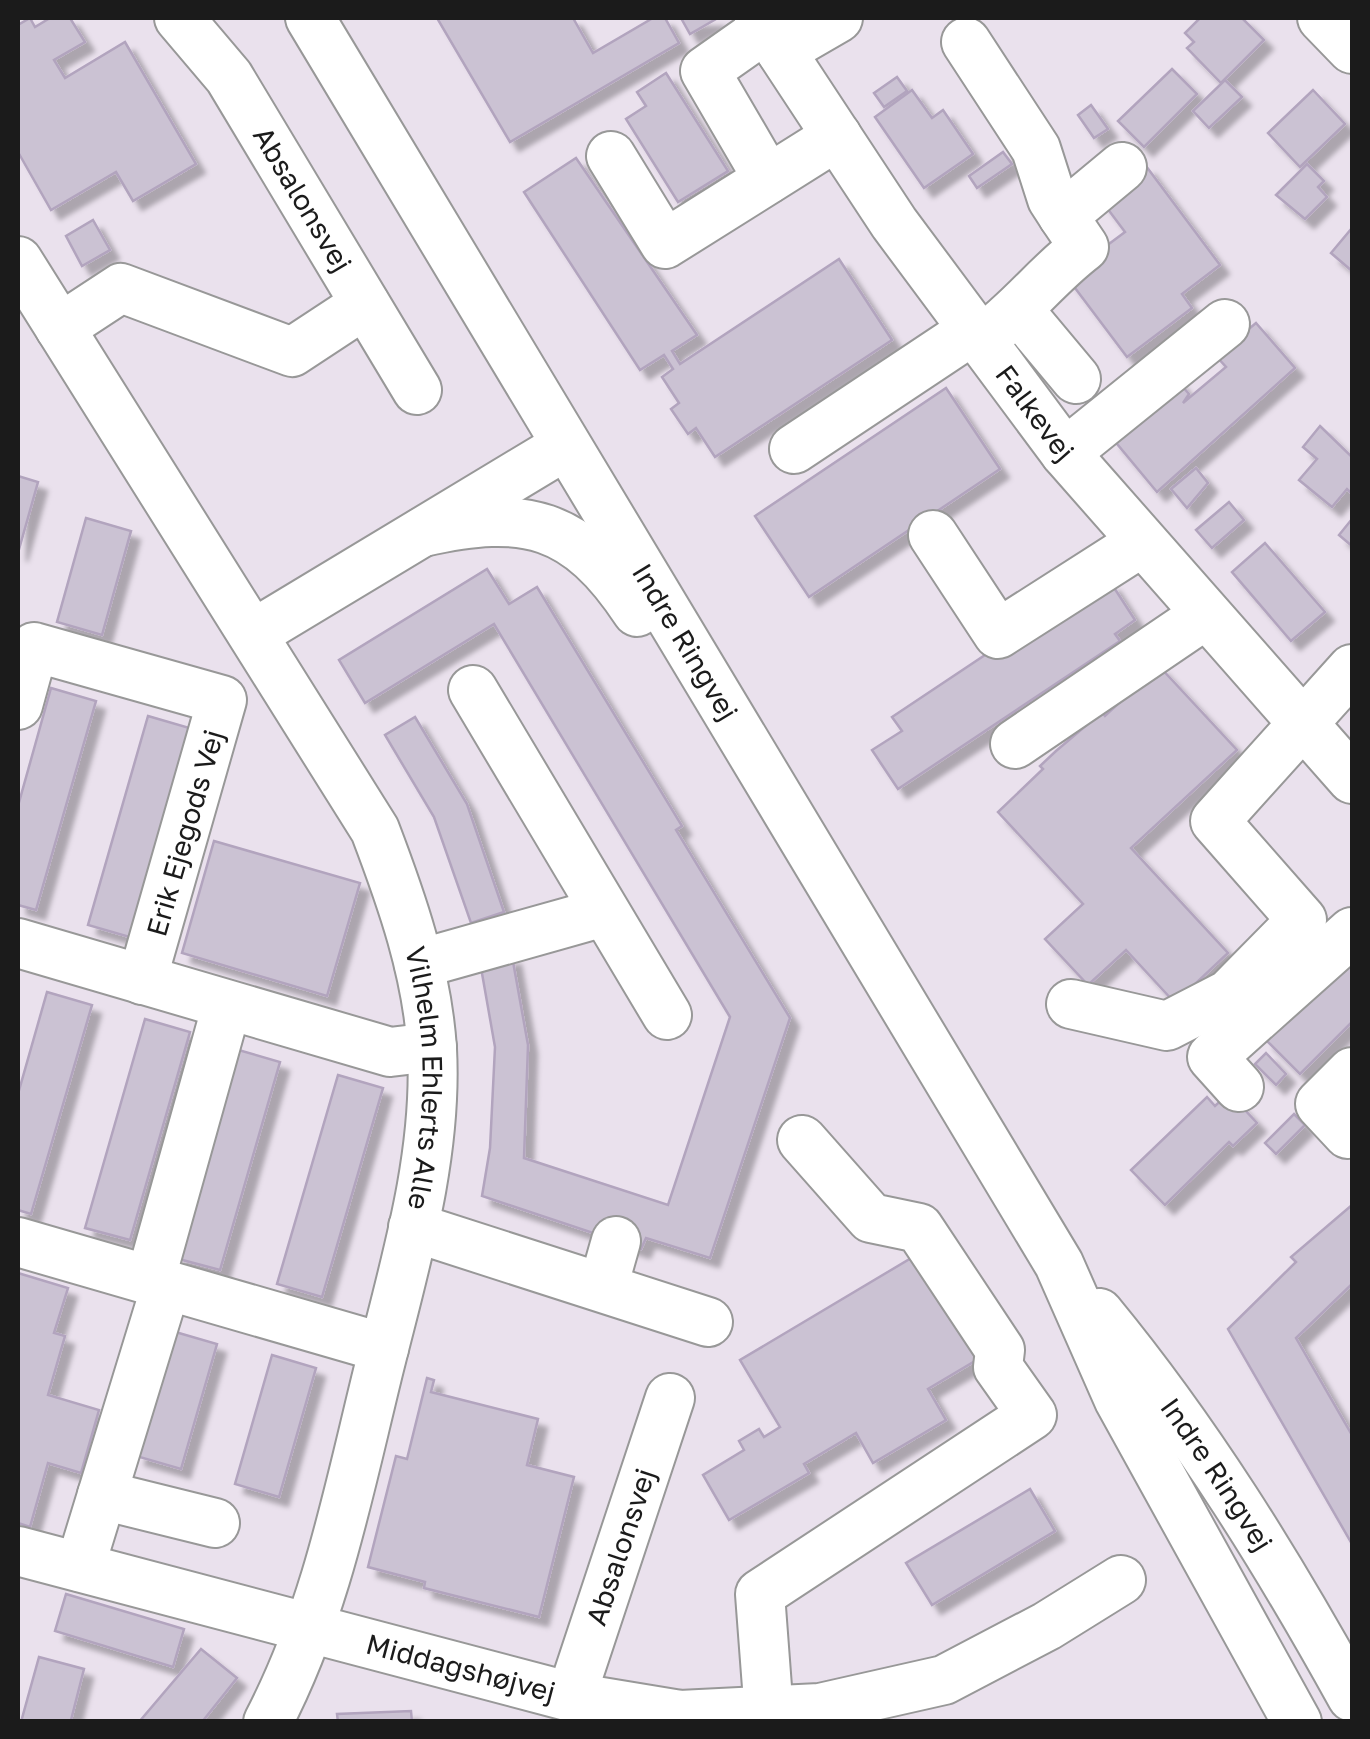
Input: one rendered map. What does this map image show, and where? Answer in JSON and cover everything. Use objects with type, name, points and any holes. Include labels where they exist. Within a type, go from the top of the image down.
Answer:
[{"type":"street","name":"Absalonsvej","points":[[179,18],[229,77],[418,390]]},
{"type":"street","name":"Indre Ringvej","points":[[310,18],[1059,1264],[1119,1400],[1296,1722]]},
{"type":"street","points":[[768,179],[705,70],[768,32],[838,18]]},
{"type":"street","points":[[1322,18],[1352,50]]},
{"type":"street","name":"Falkevej","points":[[768,32],[977,335],[1065,453],[1301,726],[1352,779]]},
{"type":"street","points":[[794,449],[1020,312],[1049,274],[1084,246],[1052,199],[1036,149],[966,42]]},
{"type":"street","points":[[611,156],[665,244],[837,136]]},
{"type":"street","points":[[1063,216],[1122,167]]},
{"type":"street","points":[[33,296],[120,288],[292,352],[365,304]]},
{"type":"street","name":"Vilhelm Ehlerts Alle","points":[[33,296],[375,830],[411,926],[432,1047],[432,1119],[413,1227],[384,1348],[310,1632],[268,1722]]},
{"type":"street","points":[[1020,312],[1076,380]]},
{"type":"street","points":[[1065,453],[1225,324]]},
{"type":"street","points":[[253,634],[565,446]]},
{"type":"street","points":[[422,532],[494,518],[566,537],[623,590],[665,654],[690,682],[716,698]]},
{"type":"street","points":[[933,535],[998,634],[1142,542]]},
{"type":"street","points":[[1015,744],[1205,615]]},
{"type":"street","name":"Erik Ejegods Vej","points":[[18,705],[26,644],[222,700],[142,980]]},
{"type":"street","points":[[1071,1004],[1167,1026],[1229,994],[1302,920],[1215,821],[1352,669]]},
{"type":"street","points":[[473,690],[666,1015]]},
{"type":"street","points":[[418,964],[604,912]]},
{"type":"street","points":[[1239,1087],[1212,1057],[1352,932]]},
{"type":"street","points":[[19,947],[390,1052],[432,1047]]},
{"type":"street","points":[[80,1567],[158,1284],[227,1005]]},
{"type":"street","points":[[1348,1134],[1320,1104],[1352,1072]]},
{"type":"street","points":[[769,1714],[760,1594],[1032,1415],[998,1367],[1000,1350],[919,1228],[870,1218],[802,1140]]},
{"type":"street","points":[[413,1227],[708,1322]]},
{"type":"street","points":[[603,1287],[616,1241]]},
{"type":"street","points":[[18,1242],[384,1348]]},
{"type":"street","name":"Indre Ringvej","points":[[1059,1264],[1154,1380],[1196,1441],[1247,1517],[1352,1697]]},
{"type":"street","name":"Absalonsvej","points":[[571,1696],[670,1398]]},
{"type":"street","points":[[102,1495],[215,1523]]},
{"type":"street","name":"Middagshøjvej","points":[[18,1551],[310,1632],[666,1717],[769,1714],[882,1697],[944,1680],[1047,1626],[1121,1580]]},
{"type":"building","points":[[30,18],[35,27],[50,18],[70,18],[85,42],[54,60],[65,78],[125,42],[196,164],[133,201],[116,172],[51,210],[18,152],[18,25]]},
{"type":"building","points":[[437,18],[573,18],[593,53],[653,18],[665,18],[679,43],[510,142]]},
{"type":"building","points":[[681,18],[715,18],[716,19],[690,34]]},
{"type":"building","points":[[1200,18],[1242,18],[1264,40],[1221,83],[1187,48],[1194,42],[1185,33]]},
{"type":"building","points":[[1172,69],[1197,94],[1144,147],[1118,121]]},
{"type":"building","points":[[666,73],[728,171],[678,202],[626,119],[646,106],[637,92]]},
{"type":"building","points":[[897,77],[907,91],[884,107],[874,93]]},
{"type":"building","points":[[1225,80],[1242,97],[1209,128],[1193,111]]},
{"type":"building","points":[[912,90],[932,118],[943,110],[973,154],[924,188],[875,117]]},
{"type":"building","points":[[1313,90],[1345,124],[1300,167],[1268,133]]},
{"type":"building","points":[[1091,105],[1108,129],[1094,138],[1078,115]]},
{"type":"building","points":[[1003,152],[1012,164],[977,188],[969,176]]},
{"type":"building","points":[[576,158],[697,335],[672,351],[680,364],[839,259],[892,340],[715,457],[696,428],[688,434],[671,409],[679,403],[662,377],[673,369],[664,355],[640,370],[524,192]]},
{"type":"building","points":[[1307,164],[1324,181],[1318,187],[1327,197],[1305,219],[1276,195]]},
{"type":"building","points":[[1146,166],[1220,265],[1182,294],[1192,308],[1127,357],[1066,276],[1125,232],[1101,200]]},
{"type":"building","points":[[93,220],[110,250],[82,266],[66,236]]},
{"type":"building","points":[[1352,228],[1352,271],[1331,253]]},
{"type":"building","points":[[1256,323],[1295,368],[1157,492],[1113,439],[1176,379],[1189,394],[1183,403],[1226,367],[1216,356]]},
{"type":"building","points":[[946,388],[1000,469],[809,597],[755,516]]},
{"type":"building","points":[[1320,426],[1352,457],[1352,494],[1347,489],[1332,507],[1299,480],[1317,459],[1303,447]]},
{"type":"building","points":[[1196,468],[1208,483],[1187,508],[1171,489]]},
{"type":"building","points":[[18,476],[38,482],[18,553]]},
{"type":"building","points":[[1229,502],[1244,520],[1212,548],[1196,530]]},
{"type":"building","points":[[86,518],[131,531],[102,635],[57,622]]},
{"type":"building","points":[[1352,519],[1352,546],[1339,535]]},
{"type":"building","points":[[1265,543],[1325,612],[1291,641],[1232,572]]},
{"type":"building","points":[[487,569],[509,604],[537,587],[682,826],[676,830],[790,1018],[710,1258],[646,1238],[641,1249],[482,1196],[490,1148],[495,1047],[480,962],[512,956],[528,1045],[524,1158],[668,1205],[730,1017],[494,624],[365,703],[339,660]]},
{"type":"building","points":[[1111,583],[1135,620],[1115,634],[1120,641],[898,789],[872,750],[902,731],[892,717],[1084,589]]},
{"type":"building","points":[[1159,666],[1237,750],[1131,848],[1228,953],[1175,1003],[1126,950],[1088,985],[1045,939],[1083,904],[998,812],[1056,751],[1102,712],[1105,716]]},
{"type":"building","points":[[51,688],[96,701],[36,910],[18,905],[18,806]]},
{"type":"building","points":[[148,716],[193,729],[133,938],[88,925]]},
{"type":"building","points":[[415,717],[467,804],[504,912],[471,923],[434,817],[385,735]]},
{"type":"building","points":[[214,841],[360,883],[327,996],[182,953]]},
{"type":"building","points":[[1352,953],[1352,1022],[1300,1074],[1265,1039]]},
{"type":"building","points":[[47,992],[92,1005],[31,1214],[18,1210],[18,1094]]},
{"type":"building","points":[[145,1019],[190,1032],[130,1240],[85,1228]]},
{"type":"building","points":[[235,1049],[280,1062],[220,1270],[175,1258]]},
{"type":"building","points":[[1266,1053],[1286,1074],[1276,1085],[1255,1064]]},
{"type":"building","points":[[338,1075],[383,1088],[322,1297],[277,1284]]},
{"type":"building","points":[[1229,1093],[1257,1123],[1233,1146],[1229,1142],[1165,1205],[1131,1170],[1207,1097],[1215,1106]]},
{"type":"building","points":[[1294,1114],[1305,1125],[1276,1154],[1265,1143]]},
{"type":"building","points":[[1352,1205],[1352,1284],[1296,1338],[1352,1435],[1352,1544],[1228,1329],[1296,1262],[1291,1257]]},
{"type":"building","points":[[918,1254],[980,1358],[928,1389],[946,1420],[873,1463],[856,1433],[804,1464],[809,1473],[729,1520],[703,1475],[744,1450],[739,1441],[759,1429],[764,1437],[780,1427],[740,1360]]},
{"type":"building","points":[[18,1273],[68,1288],[54,1333],[65,1336],[48,1395],[99,1410],[81,1473],[48,1463],[30,1527],[18,1523]]},
{"type":"building","points":[[172,1331],[217,1344],[181,1469],[136,1456]]},
{"type":"building","points":[[272,1355],[316,1368],[279,1497],[235,1484]]},
{"type":"building","points":[[427,1378],[434,1380],[431,1392],[538,1419],[527,1465],[574,1477],[539,1617],[424,1588],[425,1582],[368,1567],[396,1456],[407,1459]]},
{"type":"building","points":[[1030,1489],[1055,1531],[932,1605],[906,1563]]},
{"type":"building","points":[[66,1594],[184,1629],[173,1667],[55,1631]]},
{"type":"building","points":[[201,1649],[237,1678],[202,1722],[139,1722]]},
{"type":"building","points":[[39,1657],[84,1669],[71,1720],[75,1722],[21,1722]]},
{"type":"building","points":[[411,1711],[412,1722],[338,1722],[337,1714]]}]
